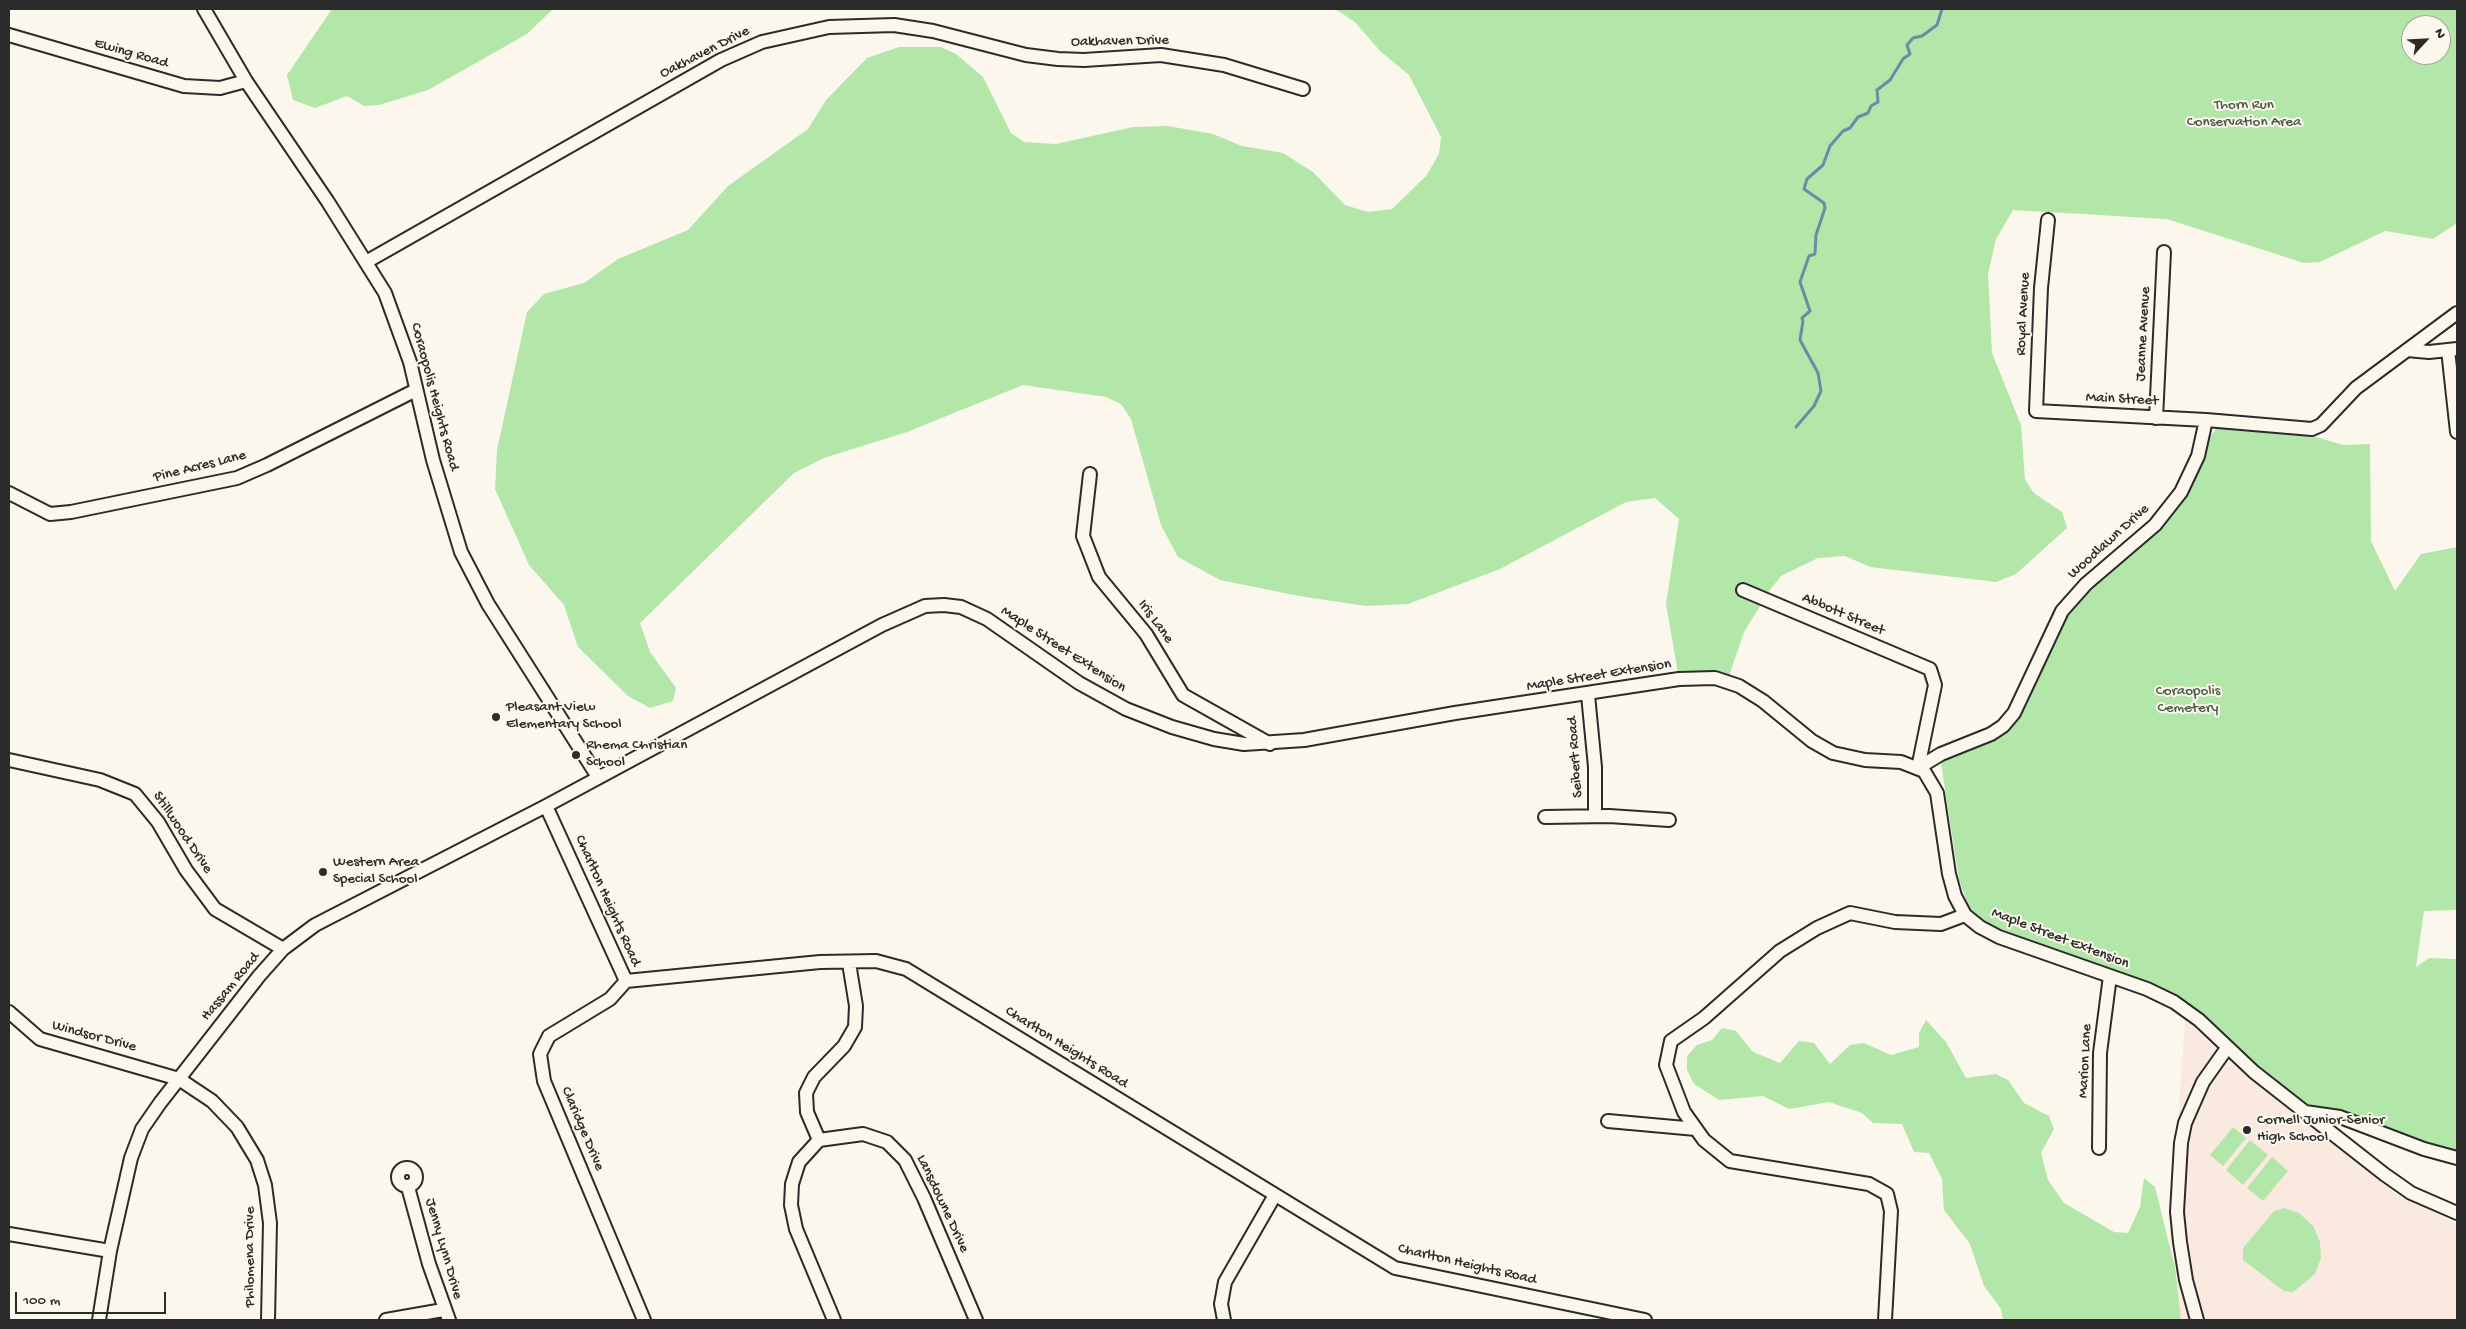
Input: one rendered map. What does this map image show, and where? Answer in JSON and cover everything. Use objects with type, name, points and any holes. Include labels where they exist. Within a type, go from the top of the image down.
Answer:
[{"type":"street","name":"Coraopolis Heights Road","points":[[204,9],[246,81],[385,293],[399,328],[440,485],[461,552],[488,604],[598,777]]},
{"type":"street","name":"Oakhaven Drive","points":[[366,262],[721,60],[762,42],[829,27],[861,24],[933,31],[1026,55],[1058,59],[1084,60],[1161,55],[1224,65],[1303,89]]},
{"type":"street","name":"Ewing Road","points":[[9,36],[184,86],[220,88],[246,81]]},
{"type":"street","name":"Royal Avenue","points":[[2036,411],[2041,288],[2048,220]]},
{"type":"street","name":"Jeanne Avenue","points":[[2156,418],[2164,252]]},
{"type":"street","points":[[2206,420],[2312,429],[2322,425],[2356,388],[2457,313]]},
{"type":"street","points":[[2407,350],[2453,349],[2457,432]]},
{"type":"street","name":"Pine Acres Lane","points":[[9,493],[50,514],[71,512],[237,478],[267,465],[416,390]]},
{"type":"street","name":"Main Street","points":[[2036,411],[2206,420]]},
{"type":"street","name":"Woodlawn Drive","points":[[1918,768],[1941,754],[1992,734],[2003,726],[2014,713],[2062,611],[2086,584],[2155,525],[2181,492],[2198,456],[2206,420]]},
{"type":"street","name":"Iris Lane","points":[[1090,474],[1083,536],[1099,577],[1146,634],[1183,695],[1270,744]]},
{"type":"street","name":"Abbott Street","points":[[1743,590],[1930,669],[1935,685],[1918,768]]},
{"type":"street","name":"Maple Street Extension","points":[[546,806],[907,612],[925,606],[944,605],[961,607],[987,619],[1079,683],[1143,717],[1229,743],[1270,744],[1454,713],[1588,695],[1679,679],[1715,678],[1739,686],[1752,693],[1812,741],[1833,753],[1865,760],[1901,762],[1918,768],[1929,777],[1937,793],[1949,874],[1955,896],[1965,915],[1980,927],[1994,934],[2160,995],[2184,1008],[2254,1072],[2411,1193],[2457,1213]]},
{"type":"street","name":"Seibert Road","points":[[1588,695],[1595,768],[1595,816]]},
{"type":"street","name":"Stillwood Drive","points":[[9,760],[100,780],[135,794],[158,822],[186,870],[215,909],[283,949]]},
{"type":"street","name":"Hassam Road","points":[[100,1320],[110,1251],[131,1158],[142,1129],[283,949],[315,925],[546,806]]},
{"type":"street","name":"Charlton Heights Road","points":[[546,806],[626,981],[820,962],[849,963],[876,961],[906,969],[1395,1268],[1645,1320]]},
{"type":"street","name":"Seibert Road","points":[[1545,818],[1595,816],[1669,820]]},
{"type":"street","points":[[1885,1320],[1891,1211],[1887,1194],[1869,1184],[1730,1161],[1704,1140],[1684,1112],[1666,1065],[1671,1041],[1704,1018],[1780,951],[1817,928],[1850,913],[1895,922],[1941,924],[1965,915]]},
{"type":"street","points":[[834,1320],[796,1228],[791,1205],[792,1184],[799,1162],[819,1140],[807,1112],[806,1092],[814,1078],[844,1046],[855,1027],[856,1006],[849,963]]},
{"type":"street","name":"Marion Lane","points":[[2099,1148],[2100,1053],[2110,976]]},
{"type":"street","name":"Claridge Drive","points":[[626,981],[610,999],[549,1036],[540,1054],[544,1081],[644,1320]]},
{"type":"street","name":"Windsor Drive","points":[[9,1012],[40,1040],[180,1079]]},
{"type":"street","points":[[2197,1320],[2186,1280],[2177,1212],[2180,1143],[2185,1123],[2203,1082],[2228,1048]]},
{"type":"street","name":"Philomena Drive","points":[[180,1079],[212,1101],[237,1127],[257,1160],[265,1185],[270,1223],[268,1320]]},
{"type":"street","points":[[2305,1112],[2340,1117],[2457,1158]]},
{"type":"street","points":[[1608,1122],[1696,1129]]},
{"type":"street","name":"Lansdowne Drive","points":[[819,1140],[863,1134],[886,1142],[905,1160],[924,1198],[976,1320]]},
{"type":"street","name":"Jenny Lynn Drive","points":[[408,1187],[446,1315]]},
{"type":"street","points":[[1224,1320],[1221,1304],[1224,1282],[1276,1195]]},
{"type":"street","points":[[9,1234],[110,1251]]},
{"type":"street","points":[[386,1320],[446,1315]]},
{"type":"shaded area","name":"Cornell Junior-Senior High School","points":[[2185,1020],[2236,1067],[2396,1194],[2457,1224],[2457,1320],[2164,1320]]},
{"type":"green space","points":[[332,9],[553,9],[527,34],[428,90],[379,105],[364,106],[347,96],[315,108],[293,100],[287,75]]},
{"type":"green space","name":"Thorn Run Conservation Area","points":[[1335,9],[2457,9],[2457,223],[2433,239],[2385,231],[2320,262],[2304,263],[2167,219],[2013,210],[1996,239],[1988,274],[1992,353],[2021,425],[2025,480],[2034,493],[2062,512],[2067,528],[2016,574],[1996,582],[1870,567],[1845,556],[1818,558],[1781,576],[1770,590],[1744,632],[1727,682],[1679,679],[1666,604],[1679,519],[1655,498],[1626,502],[1500,569],[1408,604],[1366,606],[1299,596],[1220,580],[1178,557],[1161,525],[1131,419],[1121,404],[1106,397],[1023,385],[907,432],[824,458],[794,473],[640,623],[650,652],[676,688],[673,701],[650,708],[628,696],[578,647],[564,605],[529,565],[495,489],[497,450],[527,312],[544,294],[584,283],[618,259],[688,230],[728,186],[808,129],[826,100],[867,58],[899,47],[941,47],[956,54],[983,77],[1011,133],[1024,142],[1056,144],[1133,127],[1168,126],[1213,134],[1242,146],[1283,153],[1313,172],[1345,205],[1368,212],[1392,209],[1426,176],[1439,154],[1441,137],[1409,75],[1380,51],[1355,22]]},
{"type":"green space","name":"Coraopolis Cemetery","points":[[2224,427],[2313,436],[2343,445],[2370,444],[2371,541],[2395,591],[2421,554],[2457,547],[2457,910],[2424,911],[2416,967],[2429,958],[2457,959],[2457,1158],[2305,1112],[2184,1008],[2059,958],[2061,952],[1985,923],[1970,909],[1959,880],[1941,763],[1949,757],[1995,739],[2013,724],[2027,704],[2067,615],[2080,597],[2173,513],[2192,485],[2210,437],[2216,429]]},
{"type":"green space","points":[[1926,1020],[1946,1042],[1966,1078],[1996,1074],[2008,1080],[2024,1103],[2049,1116],[2054,1129],[2041,1153],[2048,1180],[2064,1203],[2114,1232],[2128,1233],[2140,1207],[2144,1178],[2155,1187],[2175,1268],[2181,1320],[2003,1320],[2001,1309],[1984,1286],[1970,1244],[1944,1210],[1942,1179],[1929,1153],[1914,1152],[1902,1124],[1873,1123],[1862,1113],[1829,1102],[1789,1109],[1763,1096],[1719,1100],[1694,1084],[1687,1070],[1687,1056],[1697,1045],[1712,1040],[1722,1028],[1736,1031],[1753,1052],[1780,1063],[1799,1041],[1814,1043],[1830,1064],[1850,1045],[1864,1043],[1891,1055],[1919,1047],[1919,1033]]},
{"type":"green space","points":[[2233,1127],[2246,1138],[2223,1166],[2210,1155]]},
{"type":"green space","points":[[2250,1140],[2268,1155],[2243,1185],[2226,1170]]},
{"type":"green space","points":[[2272,1157],[2288,1171],[2263,1201],[2247,1188]]},
{"type":"green space","points":[[2284,1208],[2299,1213],[2313,1226],[2320,1242],[2321,1258],[2315,1274],[2293,1292],[2284,1291],[2243,1260],[2243,1248],[2274,1211]]},
{"type":"waterway","points":[[1796,427],[1814,406],[1821,391],[1818,373],[1800,340],[1802,318],[1810,311],[1800,282],[1809,256],[1815,254],[1816,235],[1825,208],[1824,203],[1804,189],[1807,179],[1823,165],[1830,146],[1843,131],[1850,128],[1858,117],[1868,113],[1871,106],[1878,102],[1877,90],[1890,80],[1903,59],[1910,54],[1907,45],[1913,38],[1922,36],[1937,25],[1942,9]]},
{"type":"place","name":"Pleasant View Elementary School","points":[[496,717]]},
{"type":"place","name":"Rhema Christian School","points":[[576,755]]},
{"type":"place","name":"Western Area Special School","points":[[323,872]]},
{"type":"place","name":"Cornell Junior-Senior High School","points":[[2247,1130]]}]
